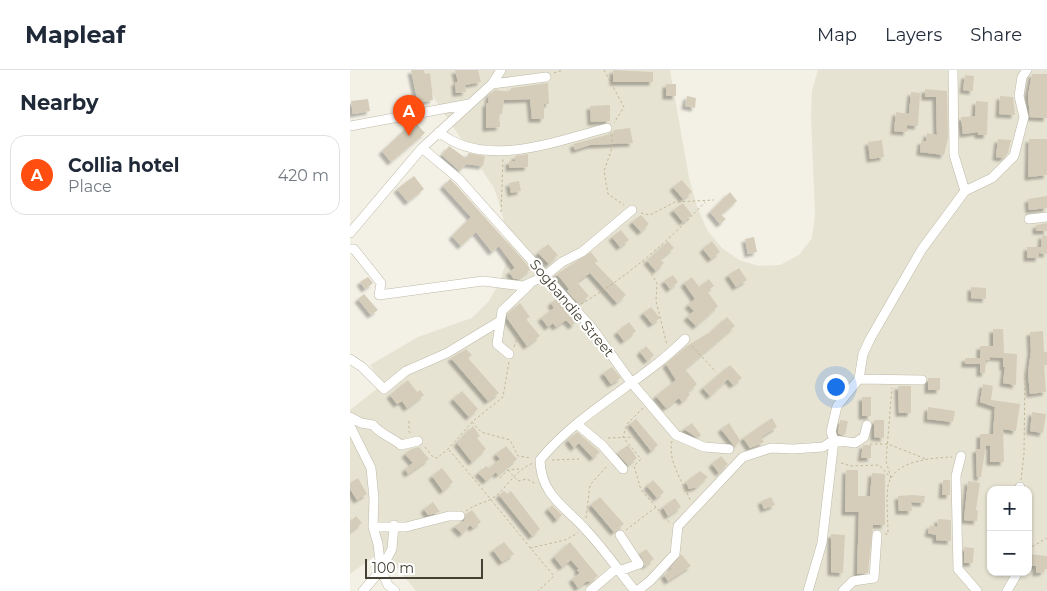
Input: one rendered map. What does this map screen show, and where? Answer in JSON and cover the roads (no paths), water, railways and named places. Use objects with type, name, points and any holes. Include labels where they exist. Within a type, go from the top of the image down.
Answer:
[{"type":"street","points":[[350,233],[422,148],[492,84],[501,70]]},
{"type":"street","points":[[953,70],[954,154],[965,191]]},
{"type":"street","points":[[808,591],[822,543],[834,440],[831,432],[837,406],[858,379],[863,354],[922,249],[965,191],[992,178],[1014,156],[1024,118],[1019,96],[1022,77],[1027,70]]},
{"type":"street","points":[[492,84],[546,77]]},
{"type":"street","points":[[350,126],[469,104]]},
{"type":"street","points":[[440,132],[448,139],[468,147],[504,151],[610,129]]},
{"type":"street","name":"Sogbandie Street","points":[[422,148],[458,179],[592,328],[631,382],[676,435],[704,447],[729,449]]},
{"type":"street","points":[[350,249],[354,249],[381,283],[379,295],[483,281],[523,286],[545,276],[562,262],[582,252],[632,210]]},
{"type":"street","points":[[1030,219],[1047,218]]},
{"type":"street","points":[[509,354],[497,344],[502,311],[533,282]]},
{"type":"street","points":[[350,359],[362,367],[384,389],[406,371],[447,353],[500,321]]},
{"type":"street","points":[[685,339],[656,366],[631,382],[578,424],[540,460],[541,471],[558,505],[586,528],[636,591],[650,581],[675,554],[678,526],[692,508],[714,489],[742,457],[771,448],[793,450],[823,447],[834,440],[855,443],[864,437],[867,425]]},
{"type":"street","points":[[858,379],[922,380]]},
{"type":"street","points":[[350,417],[361,423],[373,425],[377,430],[392,437],[401,445],[418,441]]},
{"type":"street","points":[[578,424],[602,445],[623,469]]},
{"type":"street","points":[[350,426],[371,468],[374,498],[373,526],[378,544],[381,570],[388,585],[396,591]]},
{"type":"street","points":[[961,456],[956,476],[958,569],[977,591]]},
{"type":"street","points":[[373,526],[394,525],[406,527],[449,516],[460,516]]},
{"type":"street","points":[[363,591],[381,570],[392,549],[394,525]]},
{"type":"street","points":[[843,591],[853,581],[874,578],[877,534]]},
{"type":"street","points":[[590,591],[618,570],[639,564],[620,535]]},
{"type":"street","points":[[1007,591],[1016,576]]},
{"type":"place","name":"Collia hotel","points":[[409,136]]}]
